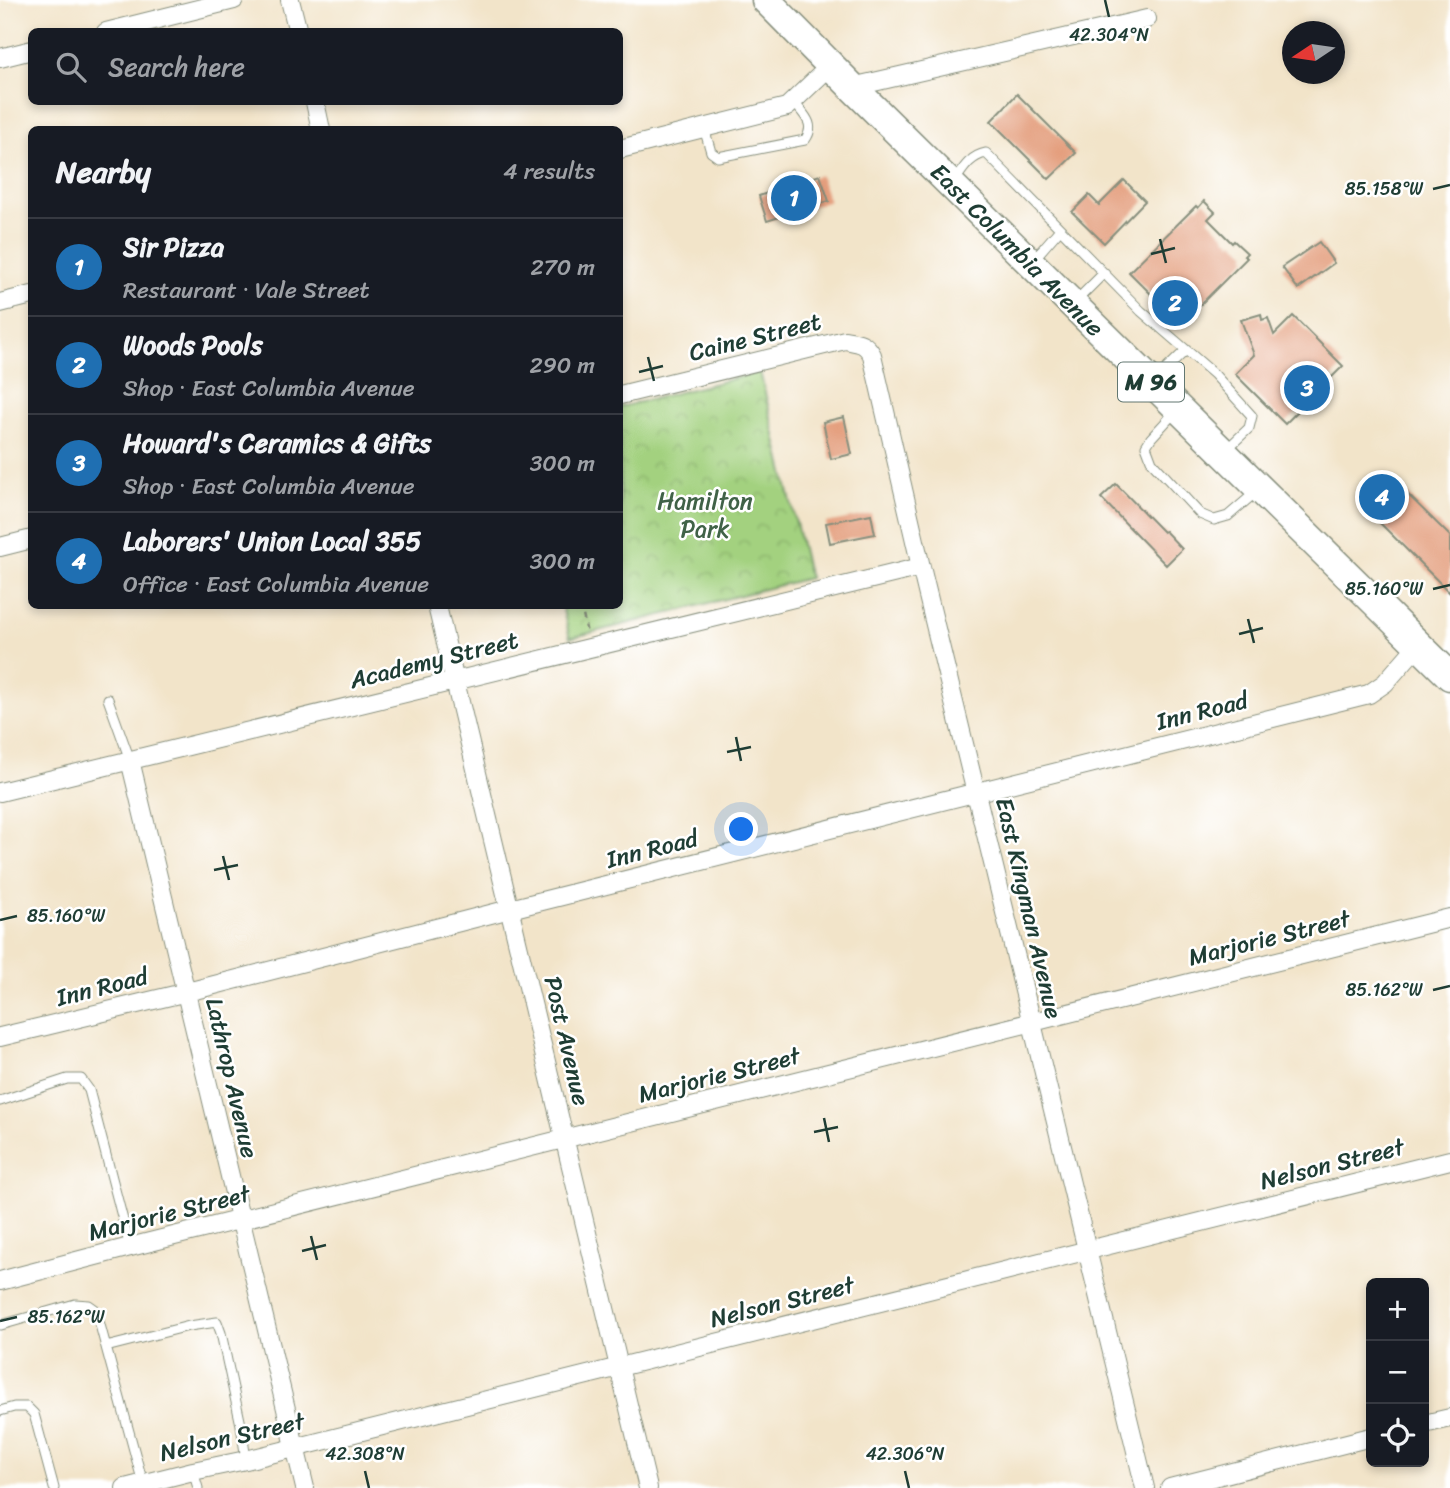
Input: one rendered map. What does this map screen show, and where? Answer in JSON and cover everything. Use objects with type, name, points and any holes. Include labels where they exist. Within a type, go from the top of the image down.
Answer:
[{"type":"main road","name":"East Columbia Avenue","points":[[766,0],[951,186],[1450,676]]},
{"type":"street","points":[[122,28],[234,0]]},
{"type":"street","points":[[290,0],[297,28]]},
{"type":"street","points":[[852,87],[1147,19]]},
{"type":"street","points":[[0,58],[28,51]]},
{"type":"street","points":[[623,148],[787,107],[830,66]]},
{"type":"street","points":[[316,105],[320,126]]},
{"type":"street","points":[[0,303],[28,296]]},
{"type":"street","name":"Caine Street","points":[[623,395],[845,340],[861,343]]},
{"type":"street","name":"East Kingman Avenue","points":[[861,343],[868,347],[872,355],[1145,1488]]},
{"type":"street","points":[[0,547],[28,540]]},
{"type":"street","name":"Academy Street","points":[[0,792],[921,567]]},
{"type":"street","name":"Post Avenue","points":[[439,609],[648,1488]]},
{"type":"street","name":"Inn Road","points":[[0,1037],[1369,694],[1385,683],[1418,645]]},
{"type":"street","name":"Lathrop Avenue","points":[[130,760],[305,1488]]},
{"type":"street","name":"Marjorie Street","points":[[0,1281],[1450,918]]},
{"type":"street","name":"Nelson Street","points":[[138,1487],[196,1479],[246,1461],[296,1448],[1450,1160]]},
{"type":"street","points":[[1429,1423],[1450,1418]]},
{"type":"street","points":[[1170,1488],[1366,1438]]},
{"type":"lane","points":[[704,128],[711,152],[719,157],[805,139],[810,133],[811,125],[793,101]]},
{"type":"lane","points":[[951,186],[970,160],[978,154],[986,153],[1142,311],[1214,374],[1252,416],[1249,428],[1223,452]]},
{"type":"lane","points":[[1030,263],[1060,229]]},
{"type":"lane","points":[[1073,305],[1104,273]]},
{"type":"lane","points":[[1152,383],[1186,350]]},
{"type":"lane","points":[[1178,409],[1146,446],[1153,462],[1200,514],[1214,520],[1228,516],[1260,489]]},
{"type":"lane","points":[[108,699],[130,760]]},
{"type":"lane","points":[[0,1101],[67,1080],[81,1079],[89,1090],[130,1247]]},
{"type":"lane","points":[[0,1323],[75,1304],[89,1305],[96,1310],[138,1487]]},
{"type":"lane","points":[[106,1347],[189,1325],[217,1322],[241,1425],[246,1461]]},
{"type":"lane","points":[[0,1410],[27,1407],[34,1414],[54,1488]]},
{"type":"path","points":[[582,609],[590,647]]},
{"type":"green space","name":"Hamilton Park","points":[[760,372],[809,578],[570,638],[563,609],[623,609],[623,406]]},
{"type":"building","points":[[1017,94],[1076,153],[1049,179],[991,121]]},
{"type":"building","points":[[820,175],[829,201],[767,221],[759,196]]},
{"type":"building","points":[[1124,180],[1145,201],[1104,243],[1072,212],[1089,195],[1099,205]]},
{"type":"building","points":[[1204,201],[1215,212],[1208,219],[1232,243],[1234,241],[1247,253],[1244,256],[1247,258],[1181,324],[1129,272]]},
{"type":"building","points":[[1319,242],[1334,263],[1298,289],[1282,267]]},
{"type":"building","points":[[1261,314],[1262,320],[1268,318],[1274,335],[1293,316],[1343,366],[1285,424],[1235,374],[1254,355],[1241,320]]},
{"type":"building","points":[[844,417],[852,454],[831,459],[823,422]]},
{"type":"building","points":[[1386,473],[1450,536],[1450,593],[1358,501]]},
{"type":"building","points":[[1116,484],[1182,549],[1166,565],[1101,498]]},
{"type":"building","points":[[871,514],[875,534],[830,543],[826,523]]},
{"type":"place","name":"Sir Pizza","points":[[794,198]]},
{"type":"place","name":"Woods Pools","points":[[1175,303]]},
{"type":"place","name":"Howard's Ceramics & Gifts","points":[[1307,388]]},
{"type":"place","name":"Laborers' Union Local 355","points":[[1382,497]]}]
